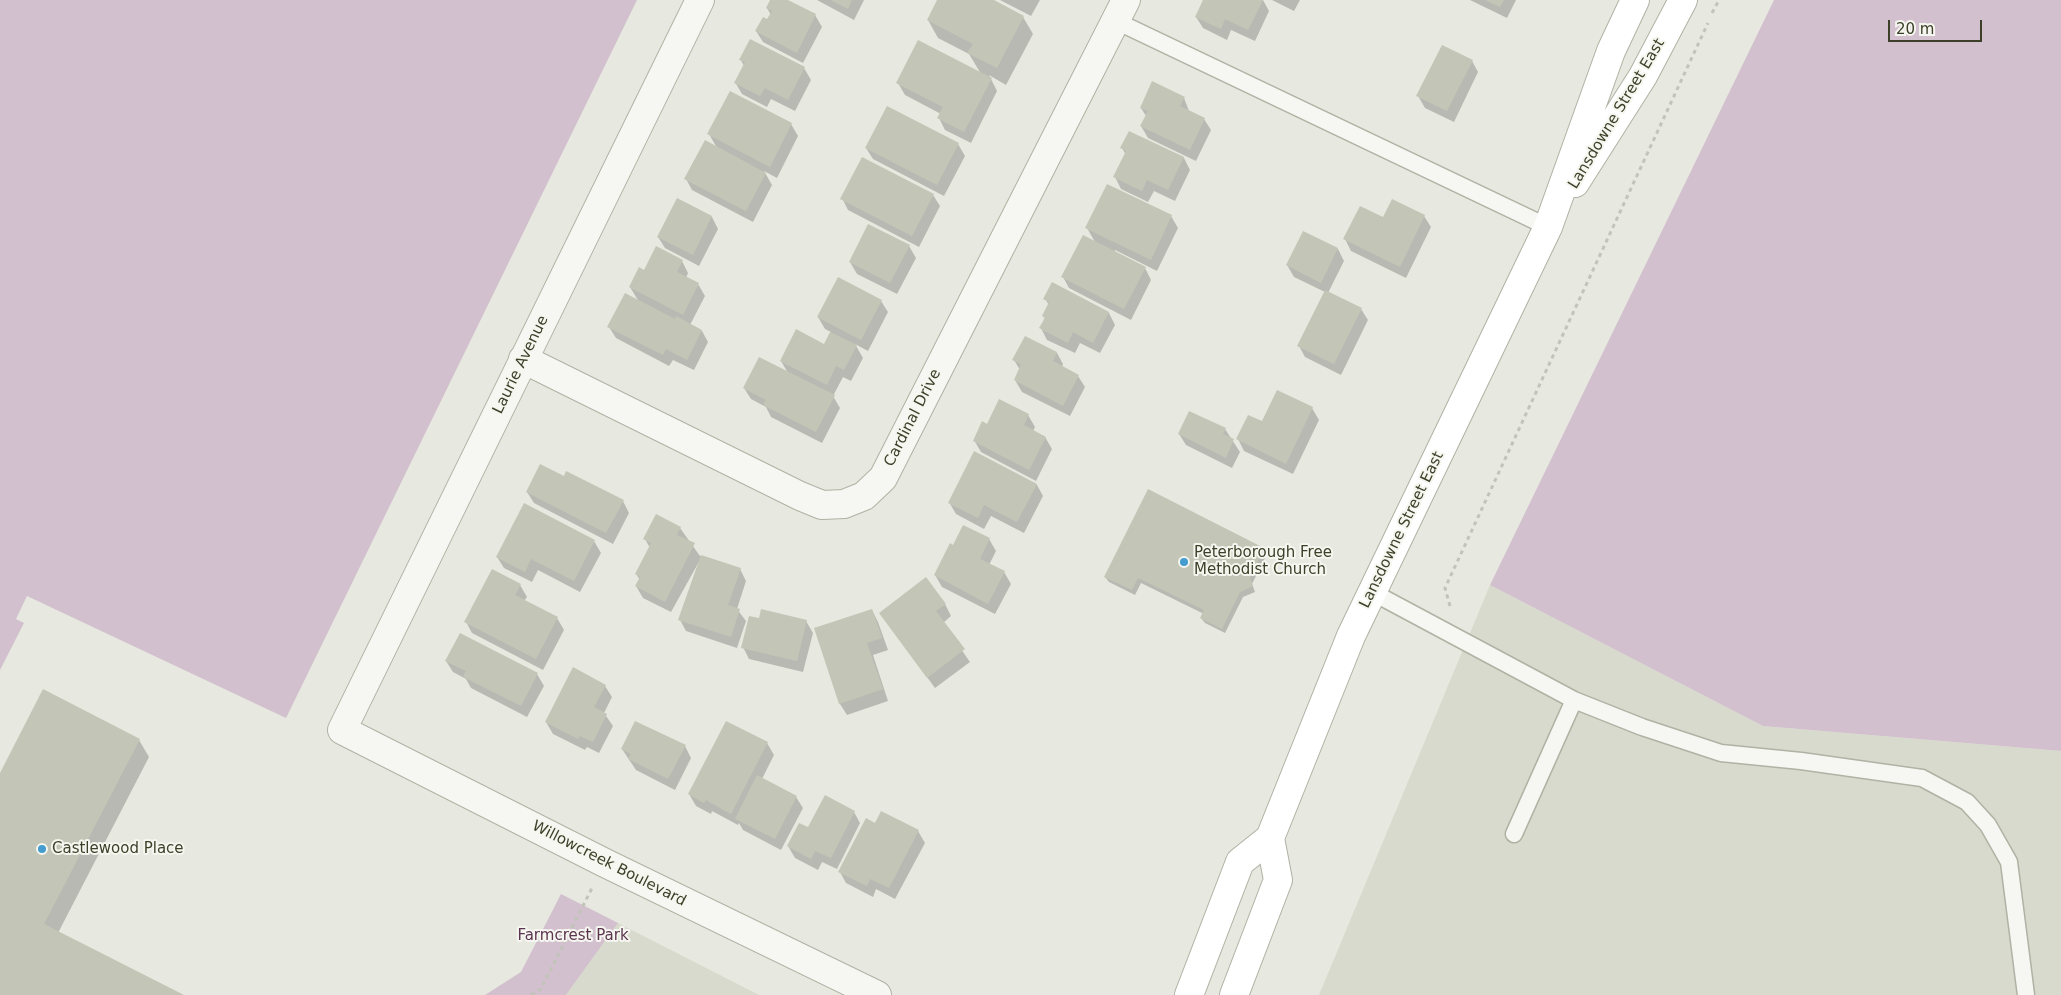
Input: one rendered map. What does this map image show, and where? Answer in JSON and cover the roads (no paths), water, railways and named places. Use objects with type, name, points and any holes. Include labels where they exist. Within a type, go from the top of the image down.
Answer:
[{"type":"main road","name":"Lansdowne Street East","points":[[1189,995],[1240,862],[1270,838],[1351,636],[1548,227],[1611,51],[1634,0]]},
{"type":"main road","name":"Lansdowne Street East","points":[[1548,227],[1643,76],[1683,0]]},
{"type":"main road","points":[[1234,995],[1278,880],[1270,838]]},
{"type":"street","name":"Laurie Avenue","points":[[342,730],[700,0]]},
{"type":"street","name":"Cardinal Drive","points":[[523,359],[800,496],[822,505],[844,504],[864,496],[883,478],[1121,10]]},
{"type":"street","name":"Willowcreek Boulevard","points":[[342,730],[605,863],[876,995]]},
{"type":"lane","points":[[1121,10],[1548,227]]},
{"type":"lane","points":[[1372,592],[1574,700],[1642,727],[1721,753],[1801,761],[1922,778],[1967,802],[1988,825],[2009,862],[2026,995]]},
{"type":"lane","points":[[1514,834],[1574,700]]},
{"type":"place","name":"Peterborough Free Methodist Church","points":[[1184,562]]},
{"type":"place","name":"Castlewood Place","points":[[42,849]]},
{"type":"park label","name":"Farmcrest Park","points":[[573,936]]}]
